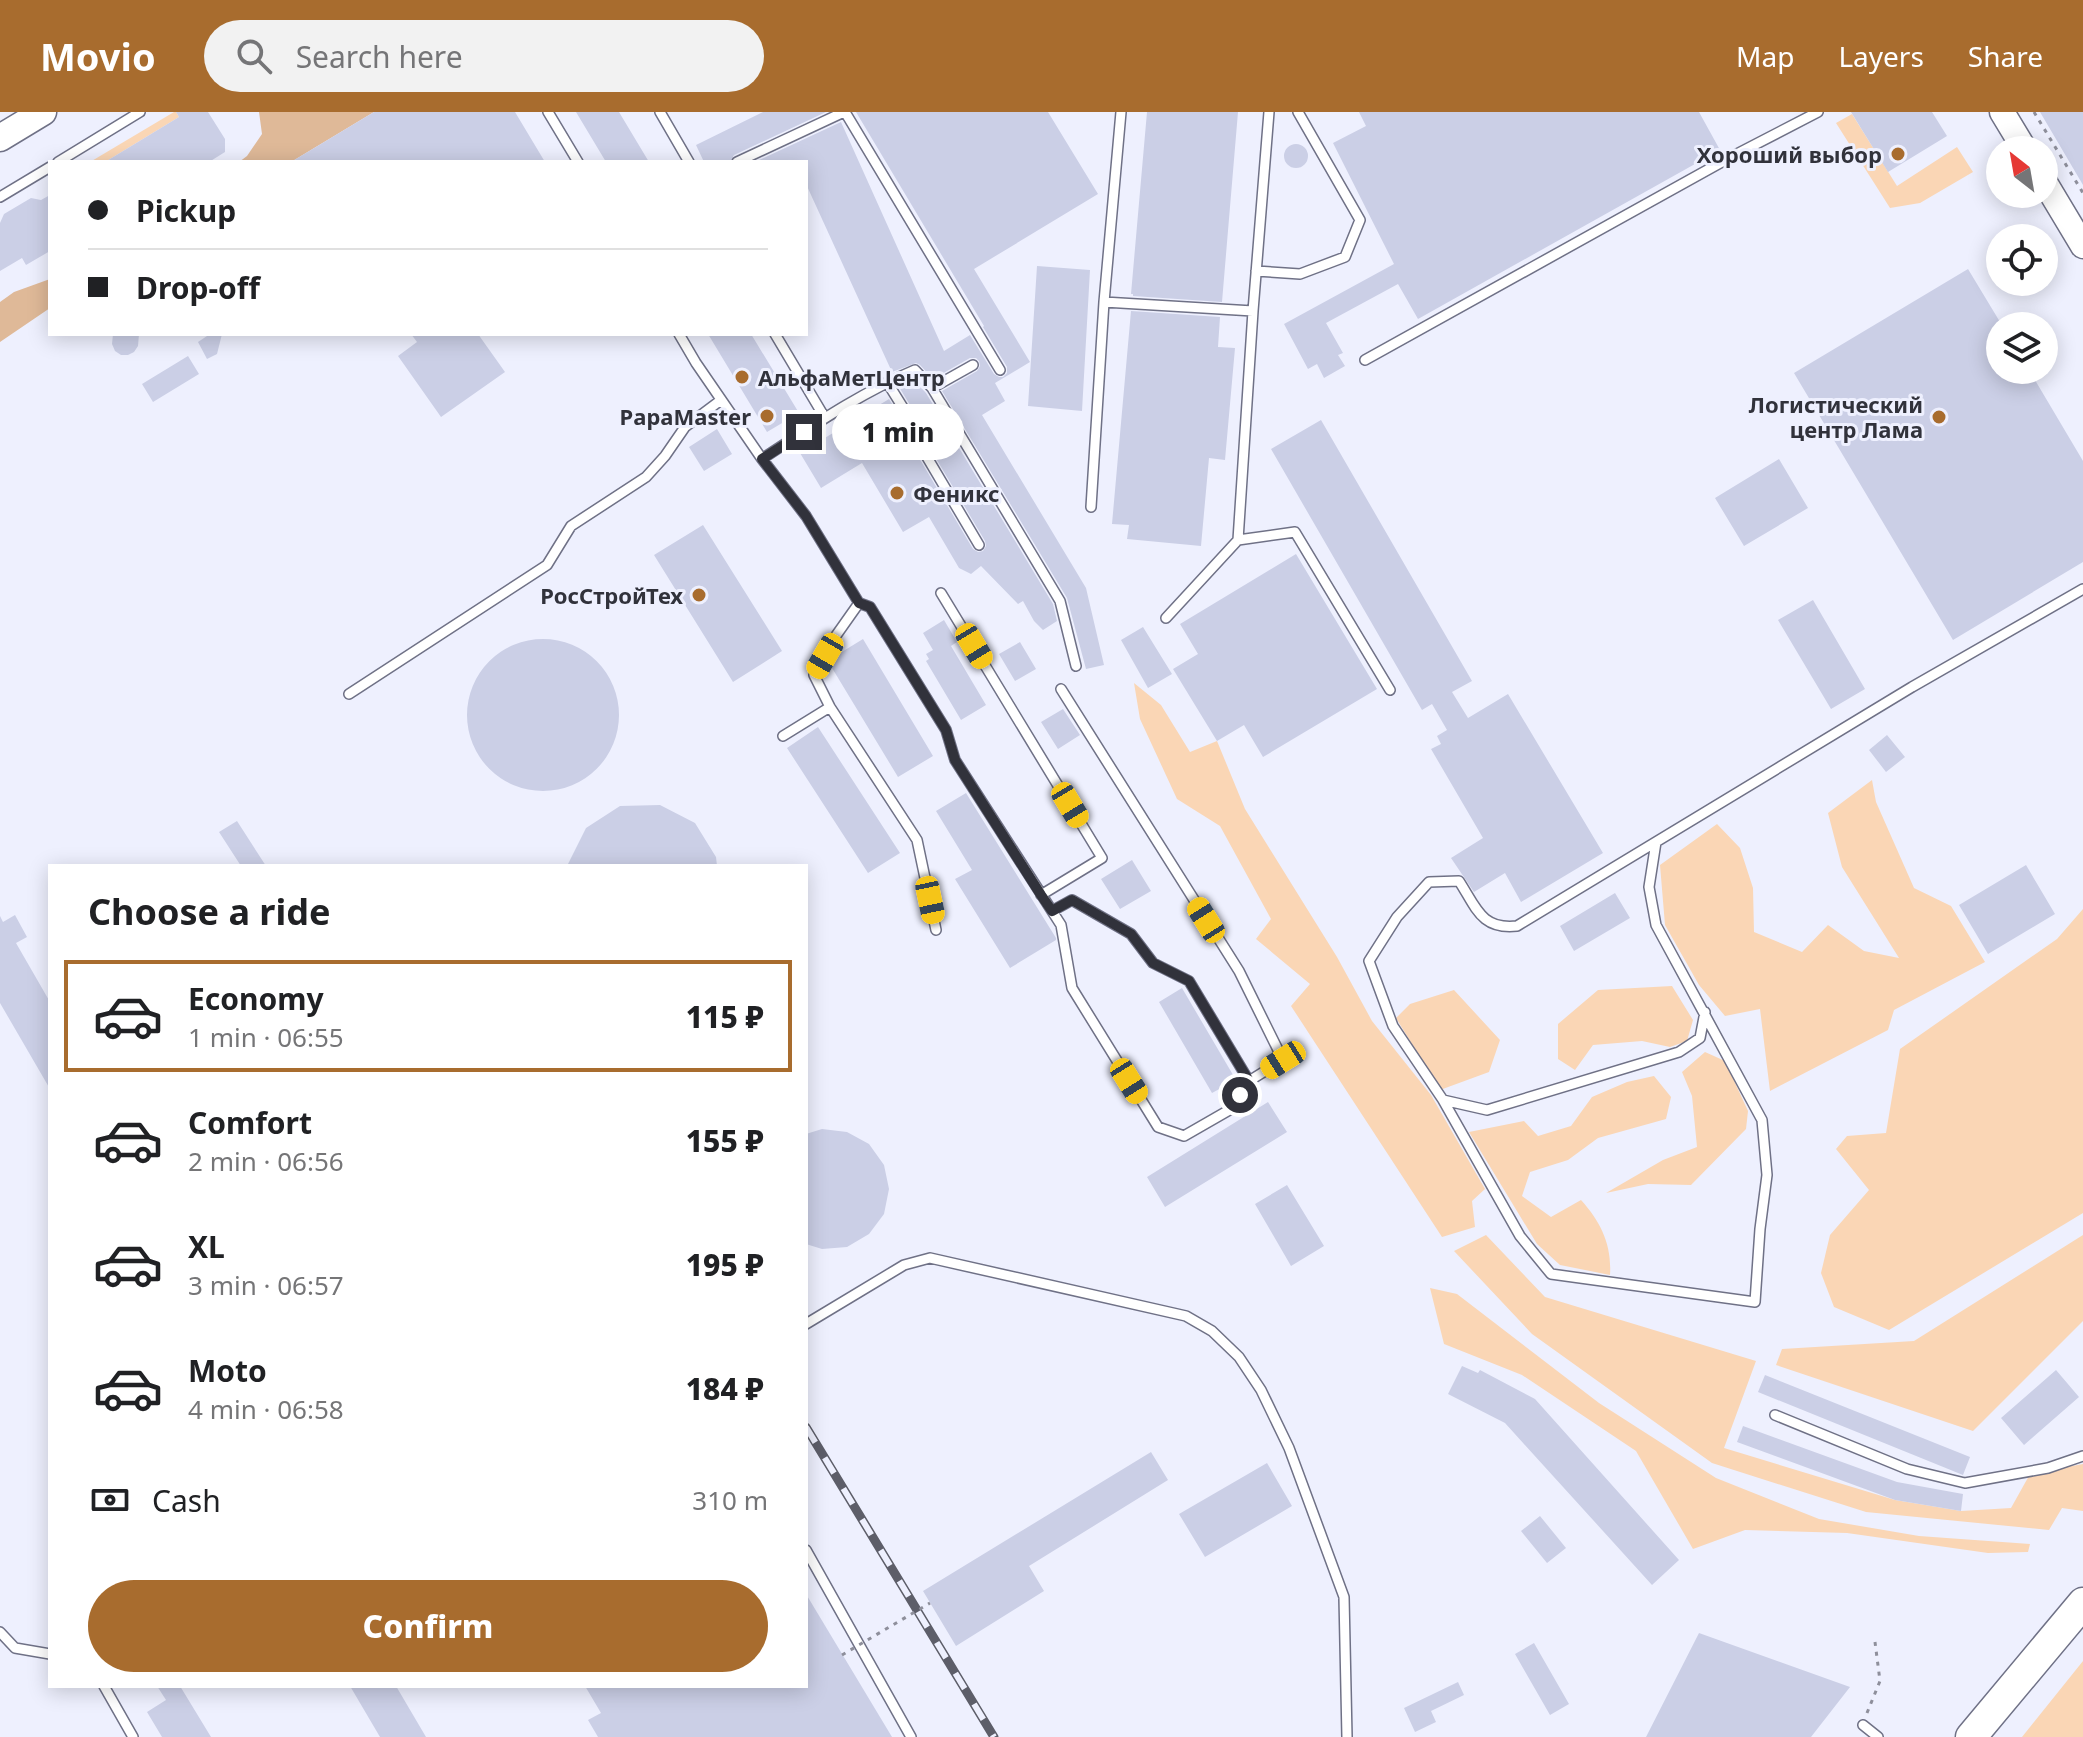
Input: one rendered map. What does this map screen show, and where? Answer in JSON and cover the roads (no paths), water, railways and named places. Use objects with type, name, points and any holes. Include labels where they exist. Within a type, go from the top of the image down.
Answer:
[{"type":"main road","points":[[0,138],[43,112]]},
{"type":"main road","points":[[1971,1737],[2083,1603]]},
{"type":"street","points":[[2002,112],[2017,136]]},
{"type":"street","points":[[2058,204],[2083,246]]},
{"type":"lane","points":[[61,160],[140,112]]},
{"type":"lane","points":[[548,112],[577,160]]},
{"type":"lane","points":[[660,112],[688,160]]},
{"type":"lane","points":[[741,160],[844,112],[1000,370]]},
{"type":"lane","points":[[1091,507],[1104,302],[1121,112]]},
{"type":"lane","points":[[1166,618],[1238,540],[1269,112]]},
{"type":"lane","points":[[1256,271],[1300,274],[1345,257],[1360,220],[1298,112]]},
{"type":"lane","points":[[1365,360],[1818,112]]},
{"type":"lane","points":[[0,197],[48,168]]},
{"type":"lane","points":[[1104,302],[1253,311]]},
{"type":"lane","points":[[680,336],[762,459],[806,516],[859,603],[870,607],[946,730],[955,760],[1061,925],[1072,988],[1158,1127],[1184,1136],[1231,1109],[1249,1081],[1283,1060],[1239,971],[1061,689]]},
{"type":"lane","points":[[776,336],[825,418]]},
{"type":"lane","points":[[932,388],[973,365]]},
{"type":"lane","points":[[762,459],[825,418],[887,382],[915,370],[932,388],[1060,601],[1076,666]]},
{"type":"lane","points":[[887,382],[920,435],[921,447],[979,545]]},
{"type":"lane","points":[[349,694],[547,565],[571,526],[646,477],[685,427],[721,400]]},
{"type":"lane","points":[[1238,540],[1295,532],[1390,690]]},
{"type":"lane","points":[[1656,842],[1649,887],[1656,925],[1762,1120],[1767,1175],[1755,1302],[1551,1274],[1520,1236],[1443,1100],[1393,1026],[1369,961],[1397,917],[1429,882],[1459,881],[1481,916],[1491,924],[1503,928],[1517,926],[1912,687],[2083,589]]},
{"type":"lane","points":[[941,593],[1102,858],[1041,895]]},
{"type":"lane","points":[[859,603],[814,675],[830,707],[917,840],[936,930]]},
{"type":"lane","points":[[783,736],[830,707]]},
{"type":"lane","points":[[1052,911],[1072,900],[1131,934],[1153,963],[1189,981],[1249,1081]]},
{"type":"lane","points":[[1443,1100],[1487,1110],[1679,1052],[1700,1038],[1705,1012]]},
{"type":"lane","points":[[808,1323],[904,1265],[930,1258],[1186,1316],[1212,1331],[1239,1357],[1261,1390],[1289,1448],[1344,1597],[1347,1737]]},
{"type":"lane","points":[[1775,1415],[1907,1469],[1965,1483],[2048,1468],[2083,1456]]},
{"type":"lane","points":[[808,1554],[911,1737]]},
{"type":"lane","points":[[0,1632],[15,1648],[48,1654]]},
{"type":"lane","points":[[105,1688],[133,1737]]},
{"type":"lane","points":[[1863,1725],[1878,1737]]},
{"type":"railway","points":[[808,1430],[994,1737]]},
{"type":"place","name":"Хороший выбор","points":[[1898,154]]},
{"type":"place","name":"АльфаМетЦентр","points":[[742,377]]},
{"type":"place","name":"PapaMaster","points":[[767,416]]},
{"type":"place","name":"Логистический центр Лама","points":[[1939,417]]},
{"type":"place","name":"Феникс","points":[[897,493]]},
{"type":"place","name":"РосСтройТех","points":[[699,595]]}]
